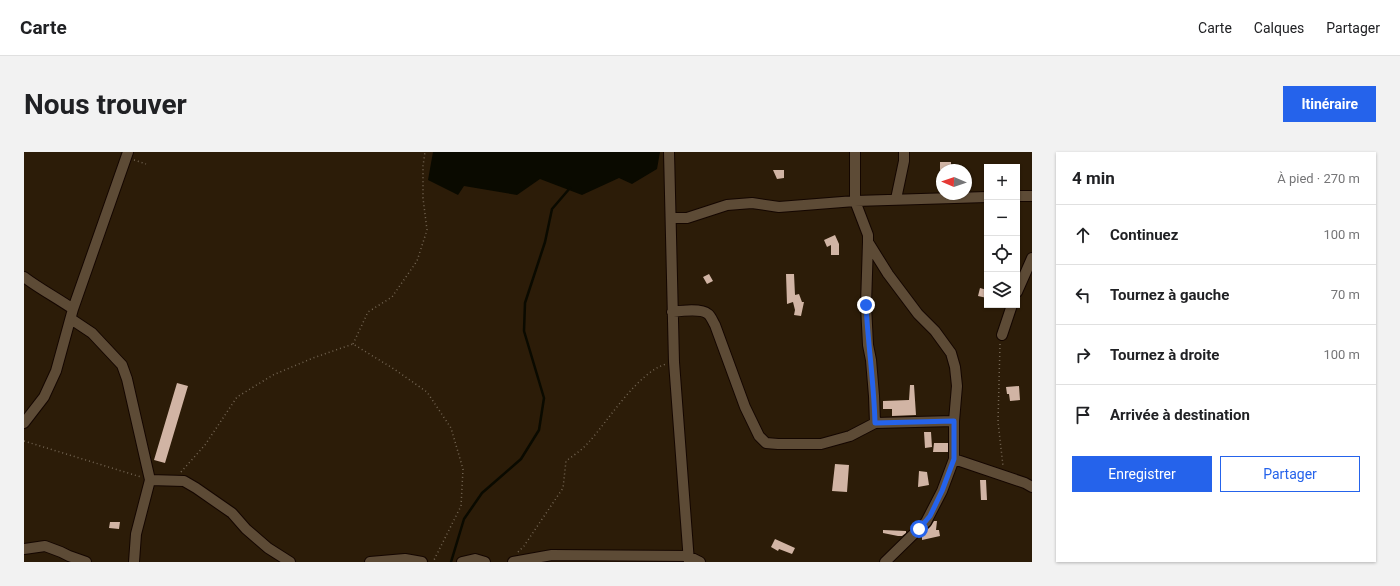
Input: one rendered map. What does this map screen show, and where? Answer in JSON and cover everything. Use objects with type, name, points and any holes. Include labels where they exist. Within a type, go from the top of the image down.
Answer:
[{"type":"street","points":[[669,152],[674,362],[688,559]]},
{"type":"street","points":[[855,152],[855,201],[868,235],[866,305],[875,423]]},
{"type":"street","points":[[896,199],[904,161],[904,152]]},
{"type":"street","points":[[24,424],[44,397],[56,371],[72,314],[127,156]]},
{"type":"street","points":[[1020,196],[1032,196]]},
{"type":"street","points":[[670,218],[687,218],[726,205],[752,203],[779,207],[896,199],[984,197]]},
{"type":"street","points":[[868,242],[888,274],[918,314],[935,331],[951,353],[956,367],[957,386],[954,421],[954,459],[942,491],[926,522],[885,562]]},
{"type":"street","points":[[1020,285],[1032,258]]},
{"type":"street","points":[[24,277],[36,287],[57,297],[122,364],[127,379],[150,480],[136,534],[134,562]]},
{"type":"street","points":[[1002,335],[1011,308]]},
{"type":"street","points":[[672,312],[686,310],[701,311],[709,314],[715,325],[745,407],[759,436],[766,442],[778,444],[821,444],[850,436],[875,423],[954,421]]},
{"type":"street","points":[[954,459],[1004,476],[1030,482]]},
{"type":"street","points":[[150,480],[184,481],[196,488],[232,513],[246,529],[268,548],[290,562]]},
{"type":"street","points":[[24,549],[45,546],[86,562]]},
{"type":"street","points":[[513,559],[552,555],[688,559],[700,562]]},
{"type":"street","points":[[370,562],[405,559],[422,562]]},
{"type":"street","points":[[462,562],[474,559],[484,562]]},
{"type":"path","points":[[173,480],[206,445],[237,397],[273,375],[313,358],[353,344],[368,312],[392,297],[417,261],[427,230],[423,198],[423,166],[425,152]]},
{"type":"path","points":[[127,156],[146,164]]},
{"type":"path","points":[[1002,335],[999,350],[998,422],[1004,476]]},
{"type":"path","points":[[353,344],[394,369],[427,392],[451,428],[462,468],[461,506],[434,562]]},
{"type":"path","points":[[513,559],[524,546],[563,488],[566,461],[587,445],[639,380],[659,366],[674,362]]},
{"type":"path","points":[[24,441],[150,480]]},
{"type":"shaded area","points":[[433,152],[660,152],[657,169],[632,184],[619,178],[582,195],[540,179],[517,195],[464,186],[458,195],[428,180]]},
{"type":"building","points":[[940,162],[951,162],[951,164],[940,164]]},
{"type":"building","points":[[773,170],[784,170],[784,178],[777,179]]},
{"type":"building","points":[[835,235],[839,244],[839,255],[831,255],[831,245],[827,247],[824,240]]},
{"type":"building","points":[[709,274],[713,281],[707,284],[703,277]]},
{"type":"building","points":[[786,274],[794,274],[795,295],[799,294],[802,302],[804,302],[801,316],[794,315],[795,310],[793,302],[787,304]]},
{"type":"building","points":[[980,288],[984,289],[984,297],[978,296]]},
{"type":"building","points":[[177,383],[188,386],[165,463],[154,460]]},
{"type":"building","points":[[910,385],[914,385],[916,415],[892,416],[892,409],[883,409],[883,401],[909,400]]},
{"type":"building","points":[[1019,386],[1020,400],[1010,401],[1006,387]]},
{"type":"building","points":[[924,432],[931,432],[932,447],[925,448]]},
{"type":"building","points":[[934,443],[948,443],[948,452],[933,452]]},
{"type":"building","points":[[835,464],[849,465],[847,492],[832,491]]},
{"type":"building","points":[[919,471],[927,472],[929,485],[918,487]]},
{"type":"building","points":[[980,480],[986,480],[987,500],[981,500]]},
{"type":"building","points":[[934,521],[937,521],[936,530],[939,530],[940,536],[922,540],[922,535]]},
{"type":"building","points":[[110,522],[120,522],[119,529],[109,528]]},
{"type":"building","points":[[883,530],[906,531],[906,533],[902,536],[898,536],[883,533]]},
{"type":"building","points":[[775,539],[795,548],[792,554],[779,549],[778,551],[771,547]]},
{"type":"waterway","points":[[451,562],[464,519],[482,493],[521,459],[539,430],[544,398],[524,331],[525,303],[545,242],[552,209],[570,188]]},
{"type":"route","points":[[866,305],[875,423],[954,421],[954,459],[942,491],[930,516],[919,529]]}]
